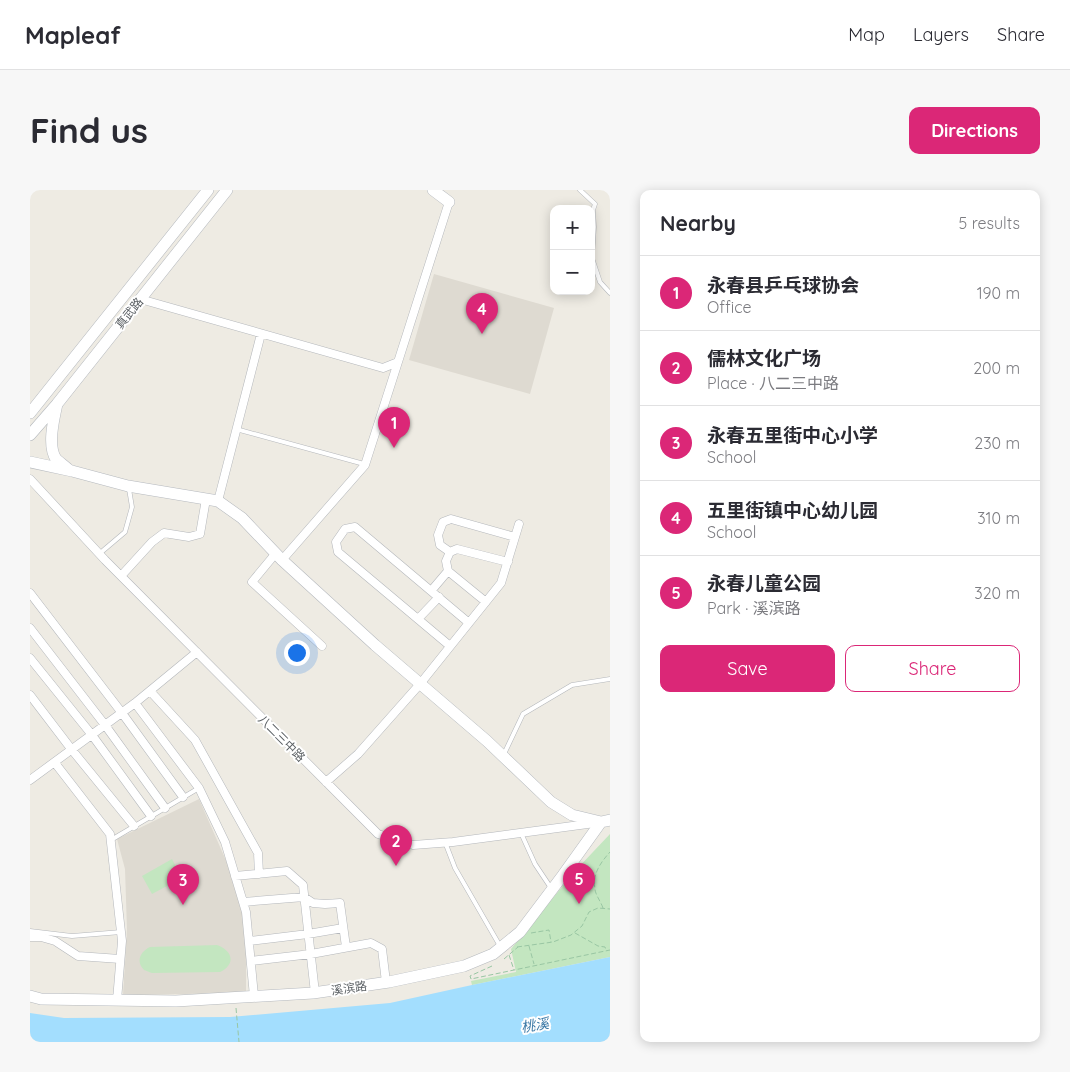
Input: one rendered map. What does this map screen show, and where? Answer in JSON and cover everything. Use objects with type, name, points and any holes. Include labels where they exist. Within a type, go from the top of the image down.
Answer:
[{"type":"main road","name":"真武路","points":[[30,413],[208,190]]},
{"type":"main road","name":"真武路","points":[[30,435],[57,404],[227,190]]},
{"type":"main road","points":[[433,190],[449,202]]},
{"type":"main road","points":[[57,404],[52,430],[52,447],[56,459],[72,471]]},
{"type":"main road","points":[[30,462],[128,486],[218,501],[242,518],[279,556],[375,645],[486,740],[551,802],[572,816],[606,821]]},
{"type":"main road","name":"溪滨路","points":[[30,996],[41,999],[176,1001],[315,993],[386,982],[464,966],[509,948],[606,821]]},
{"type":"street","points":[[322,646],[252,582],[365,465],[449,202]]},
{"type":"street","points":[[140,299],[383,368],[398,362]]},
{"type":"street","points":[[218,501],[261,334]]},
{"type":"street","name":"八二三中路","points":[[30,479],[121,576],[378,834],[413,845],[606,821]]},
{"type":"street","points":[[121,576],[152,542],[164,533],[189,537],[200,534],[206,499]]},
{"type":"street","points":[[450,552],[440,545],[438,535],[442,522],[451,520],[515,537]]},
{"type":"street","points":[[326,782],[358,754],[420,684],[501,583],[519,524]]},
{"type":"street","points":[[450,646],[338,552],[336,542],[345,529],[355,527],[470,623]]},
{"type":"street","points":[[486,602],[448,571],[446,562],[450,552],[457,549],[508,562]]},
{"type":"street","points":[[431,591],[448,571]]},
{"type":"street","points":[[30,593],[122,713],[183,797]]},
{"type":"street","points":[[418,619],[438,597]]},
{"type":"street","points":[[30,628],[165,808]]},
{"type":"street","points":[[30,780],[122,713],[197,652]]},
{"type":"street","points":[[30,658],[92,735],[151,816]]},
{"type":"street","points":[[150,691],[195,740],[258,853],[259,874]]},
{"type":"street","points":[[30,695],[134,826]]},
{"type":"street","points":[[135,703],[199,788],[225,842],[246,912],[254,996]]},
{"type":"street","points":[[55,762],[110,834],[122,941],[117,1000]]},
{"type":"street","points":[[235,876],[287,871],[303,885],[315,993]]},
{"type":"street","points":[[243,902],[304,897],[314,903],[340,903],[346,947]]},
{"type":"street","points":[[249,941],[343,928]]},
{"type":"street","points":[[30,936],[55,941],[78,956],[120,959]]},
{"type":"street","points":[[251,962],[371,943],[382,949],[386,982]]},
{"type":"lane","points":[[580,190],[595,204],[593,210],[592,258],[600,282],[610,293]]},
{"type":"lane","points":[[236,429],[365,465]]},
{"type":"lane","points":[[100,554],[125,532],[132,507],[128,486]]},
{"type":"lane","points":[[503,756],[523,714],[572,684],[610,679]]},
{"type":"lane","points":[[111,840],[199,788]]},
{"type":"lane","points":[[521,833],[535,864],[552,890]]},
{"type":"lane","points":[[445,842],[455,868],[509,948]]},
{"type":"lane","points":[[30,931],[72,936],[121,932]]},
{"type":"path","points":[[603,909],[594,890],[600,864],[610,852]]},
{"type":"path","points":[[509,948],[551,942],[571,935],[582,926],[589,912],[598,908],[610,909]]},
{"type":"path","points":[[530,934],[549,930],[551,942]]},
{"type":"path","points":[[574,932],[598,946],[605,947],[606,950]]},
{"type":"path","points":[[524,940],[509,948],[490,967],[470,976],[471,979],[610,950]]},
{"type":"path","points":[[529,946],[534,966]]},
{"type":"path","points":[[509,948],[514,970]]},
{"type":"path","points":[[235,997],[239,1042]]},
{"type":"shaded area","points":[[434,274],[554,308],[530,394],[409,360]]},
{"type":"shaded area","points":[[199,799],[235,881],[246,929],[246,993],[123,995],[127,930],[125,869],[117,839]]},
{"type":"green space","points":[[610,834],[610,957],[472,985],[471,981],[516,972],[511,949],[575,871]]},
{"type":"green space","points":[[172,859],[182,878],[152,894],[142,876]]},
{"type":"green space","points":[[217,945],[229,954],[230,958],[229,965],[220,972],[152,973],[141,967],[140,957],[150,947]]},
{"type":"water","name":"桃溪","points":[[610,957],[610,1042],[30,1042],[30,1013],[64,1018],[230,1017],[390,1003]]},
{"type":"place","name":"五里街镇中心幼儿园","points":[[482,334]]},
{"type":"place","name":"永春县乒乓球协会","points":[[394,448]]},
{"type":"place","name":"儒林文化广场","points":[[396,866]]},
{"type":"place","name":"永春儿童公园","points":[[579,904]]},
{"type":"place","name":"永春五里街中心小学","points":[[183,905]]}]
